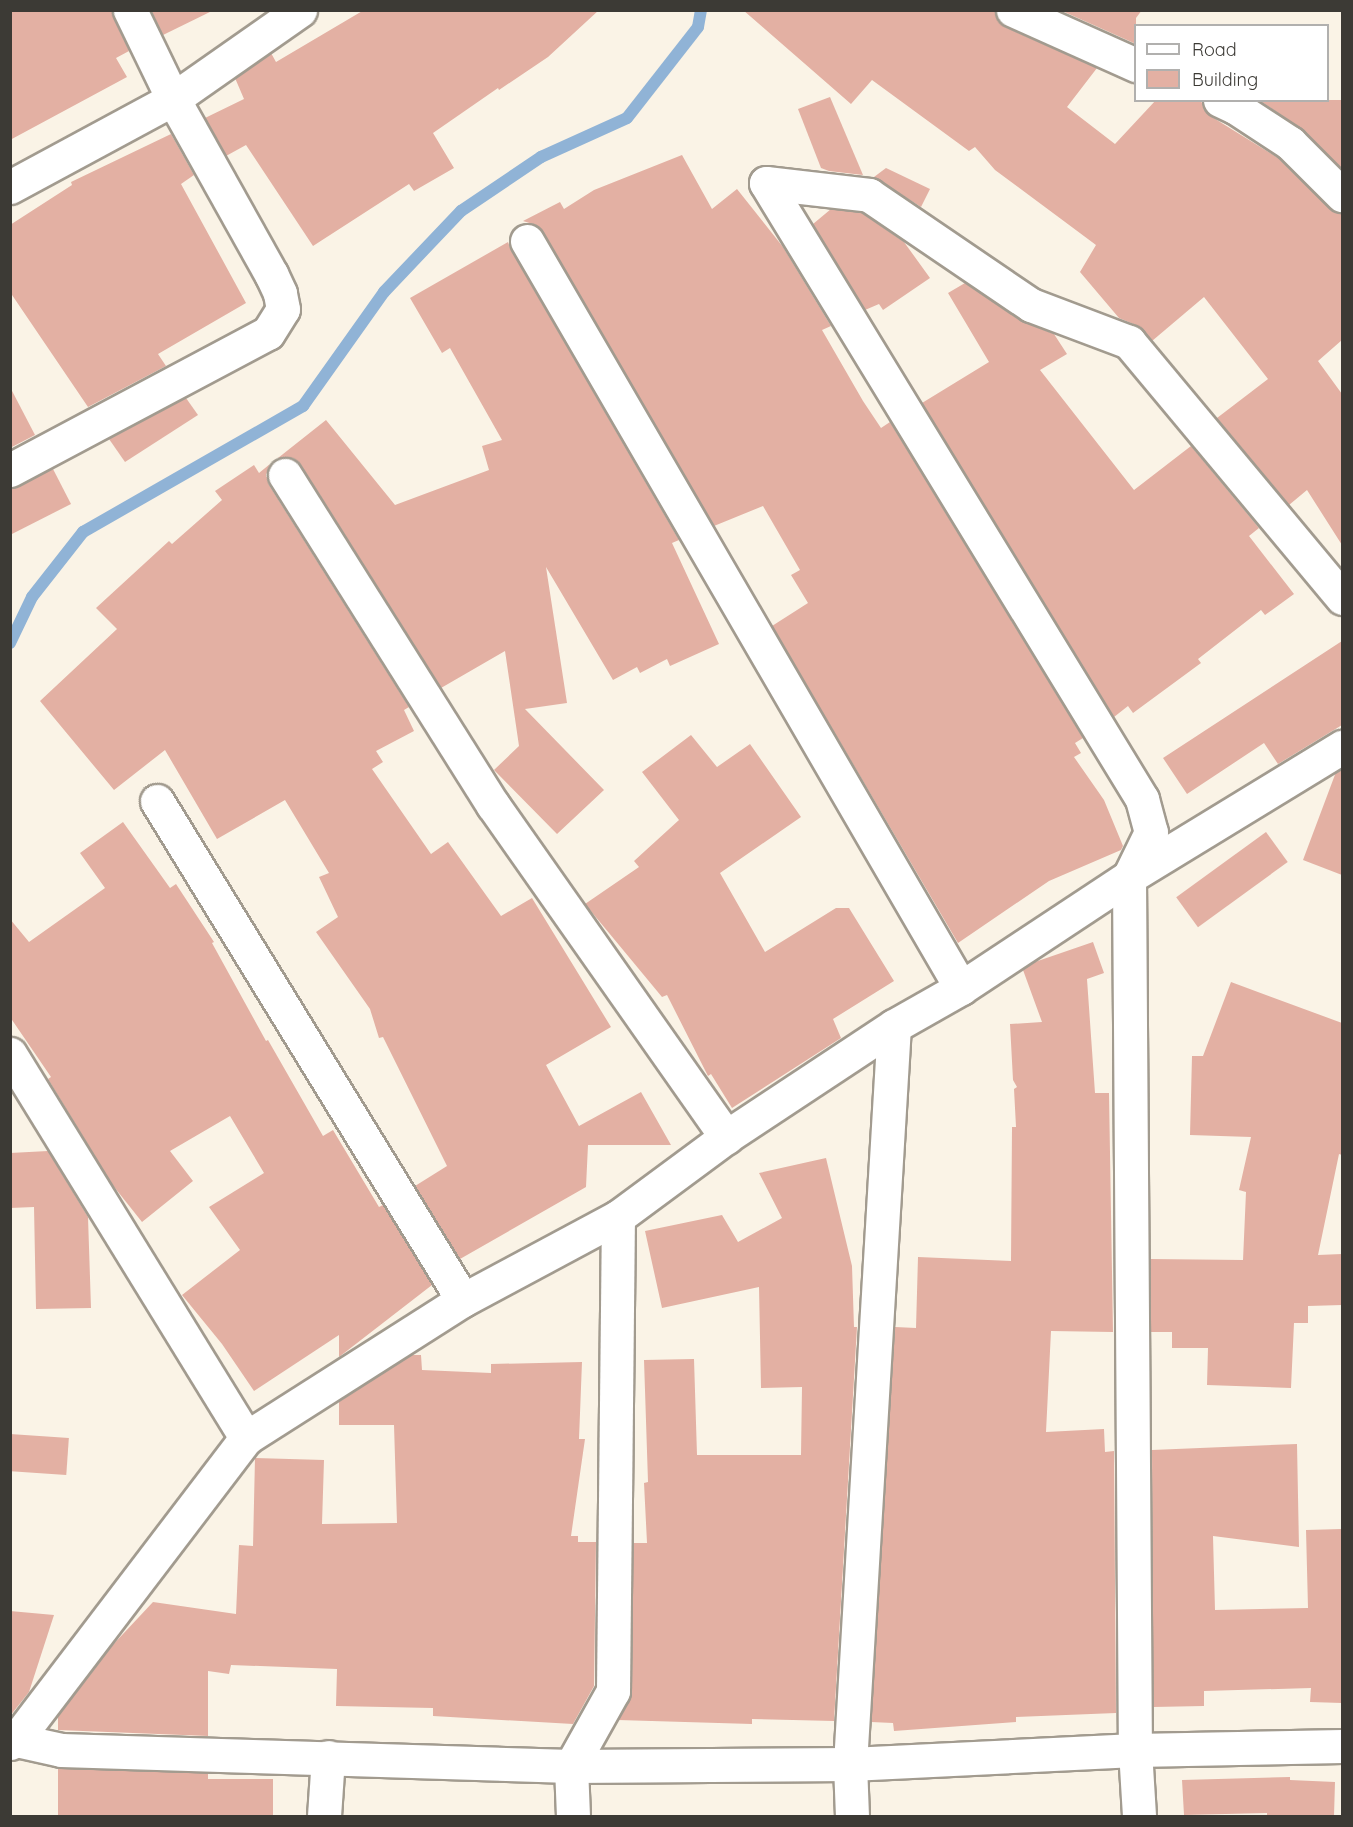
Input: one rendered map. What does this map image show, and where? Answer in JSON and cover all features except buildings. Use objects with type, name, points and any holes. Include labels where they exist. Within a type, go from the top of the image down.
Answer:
[{"type":"street","points":[[10,470],[268,333],[283,309],[280,293],[173,99],[130,10]]},
{"type":"street","points":[[10,187],[173,99],[300,10]]},
{"type":"street","points":[[1013,10],[1134,63]]},
{"type":"street","points":[[1225,102],[1235,106],[1290,143],[1342,195]]},
{"type":"street","points":[[1139,1816],[1136,1750],[1129,877],[1151,832],[1142,799],[766,183],[869,195],[1031,305],[1129,342],[1342,598]]},
{"type":"street","points":[[527,241],[960,988]]},
{"type":"street","points":[[285,475],[493,805],[726,1137]]},
{"type":"street","points":[[1342,747],[1129,877],[960,988],[894,1026],[726,1137],[618,1217],[463,1300],[246,1438],[13,1742],[61,1750],[572,1766],[850,1764],[1136,1750],[1342,1746]]},
{"type":"street","points":[[157,801],[463,1300]]},
{"type":"street","points":[[852,1816],[850,1764],[894,1026]]},
{"type":"street","points":[[10,1054],[246,1438]]},
{"type":"street","points":[[573,1816],[572,1766],[614,1691],[618,1217]]},
{"type":"street","points":[[324,1816],[328,1757]]},
{"type":"waterway","points":[[10,643],[32,597],[83,532],[303,406],[384,292],[461,211],[541,157],[627,118],[698,27],[701,10]]}]
